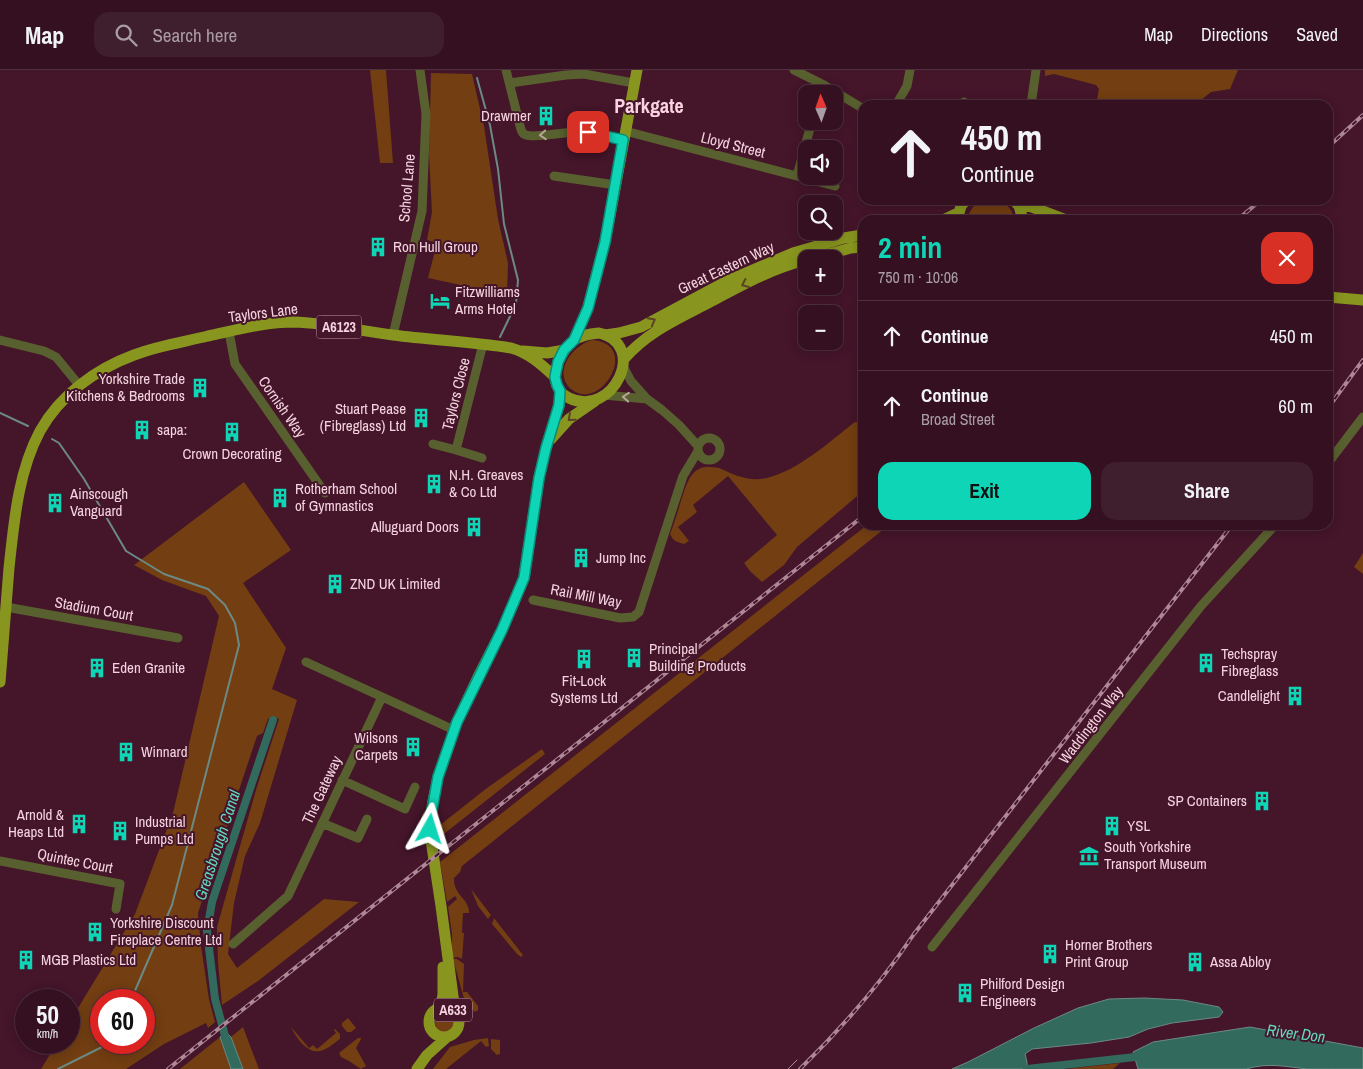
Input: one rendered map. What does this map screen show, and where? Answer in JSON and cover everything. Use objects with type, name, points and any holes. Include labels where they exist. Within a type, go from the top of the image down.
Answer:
[{"type":"main road","points":[[574,340],[588,308],[605,242],[637,70]]},
{"type":"main road","points":[[1026,205],[1053,215]]},
{"type":"main road","points":[[950,215],[961,208]]},
{"type":"main road","name":"Great Eastern Way","points":[[602,334],[619,333],[641,327],[727,281],[793,253],[858,236]]},
{"type":"main road","name":"Great Eastern Way","points":[[843,250],[858,247]]},
{"type":"main road","name":"Great Eastern Way","points":[[623,363],[635,347],[660,328],[740,286],[770,272],[798,262]]},
{"type":"main road","points":[[1333,297],[1363,300]]},
{"type":"main road","points":[[588,308],[591,321],[602,334],[614,340],[619,346],[623,363]]},
{"type":"main road","name":"Taylors Lane","points":[[79,385],[108,366],[133,355],[159,347],[259,326],[292,322],[483,344],[519,350],[547,352],[564,350]]},
{"type":"main road","points":[[555,377],[558,362],[564,350],[574,340],[582,336],[602,334]]},
{"type":"main road","name":"Taylors Lane","points":[[519,350],[536,359],[555,377]]},
{"type":"main road","name":"A633","points":[[548,443],[570,419],[611,390],[619,379],[623,363]]},
{"type":"main road","name":"A633","points":[[417,1069],[426,1055],[446,1038],[453,1036],[458,1029],[460,1019],[455,1011],[444,922],[430,840],[430,821],[438,777],[454,730],[502,630],[524,578],[539,478],[559,405],[560,391],[555,377]]},
{"type":"main road","name":"A6123","points":[[0,682],[16,510],[30,453],[41,430],[58,405],[79,385]]},
{"type":"main road","points":[[560,391],[567,397],[577,401],[587,401],[601,397]]},
{"type":"main road","name":"A633","points":[[441,1007],[443,994],[444,922]]},
{"type":"main road","name":"A633","points":[[446,1038],[432,1032],[429,1026],[430,1018],[434,1011],[441,1007],[451,1008],[455,1011]]},
{"type":"main road","name":"A633","points":[[426,1055],[432,1032]]},
{"type":"street","name":"School Lane","points":[[393,335],[422,211],[426,114],[420,70]]},
{"type":"street","points":[[506,70],[510,84],[566,73],[590,74],[634,83]]},
{"type":"street","points":[[794,70],[824,84],[858,105]]},
{"type":"street","points":[[899,100],[907,86],[910,70]]},
{"type":"street","points":[[1032,100],[1036,70]]},
{"type":"street","name":"Lloyd Street","points":[[510,84],[521,131],[524,134],[532,136],[588,132],[624,135],[835,186]]},
{"type":"street","points":[[796,176],[809,130]]},
{"type":"street","points":[[554,176],[616,185]]},
{"type":"street","name":"Cornish Way","points":[[228,332],[235,364],[325,493]]},
{"type":"street","points":[[0,340],[44,351],[56,357],[79,385]]},
{"type":"street","name":"Taylors Close","points":[[456,450],[483,344]]},
{"type":"street","points":[[623,363],[631,380],[647,399],[679,425],[707,460],[714,458],[718,454],[720,449],[716,440],[706,438],[679,425]]},
{"type":"street","points":[[601,397],[647,399]]},
{"type":"street","points":[[1333,457],[1363,418]]},
{"type":"street","points":[[700,452],[701,440],[706,438]]},
{"type":"street","name":"Taylors Close","points":[[433,444],[482,458]]},
{"type":"street","name":"Rail Mill Way","points":[[533,600],[620,618],[633,617],[639,612],[683,476],[700,452]]},
{"type":"street","name":"Waddington Way","points":[[932,947],[1201,606],[1270,530]]},
{"type":"street","name":"Stadium Court","points":[[6,607],[178,638]]},
{"type":"street","points":[[306,662],[454,730]]},
{"type":"street","name":"The Gateway","points":[[233,944],[288,896],[382,697]]},
{"type":"street","points":[[342,780],[405,809],[415,787]]},
{"type":"street","points":[[322,823],[358,838],[367,820]]},
{"type":"street","name":"Quintec Court","points":[[0,861],[120,884],[116,909]]},
{"type":"shaded area","points":[[370,70],[386,70],[393,163],[380,163]]},
{"type":"shaded area","points":[[1045,70],[1238,70],[1230,89],[1211,92],[1201,100],[1097,100],[1099,89],[1096,85],[1054,74],[1045,76]]},
{"type":"shaded area","points":[[431,73],[472,74],[484,126],[498,219],[508,263],[507,295],[428,278],[437,243],[427,240],[432,212],[429,155]]},
{"type":"shaded area","points":[[976,205],[1006,205],[1013,215],[969,215]]},
{"type":"shaded area","points":[[592,340],[607,344],[614,353],[615,364],[604,386],[594,392],[582,394],[571,389],[566,382],[564,367],[567,360],[578,347]]},
{"type":"shaded area","points":[[855,422],[858,422],[858,495],[797,547],[784,565],[762,582],[744,563],[777,535],[728,476],[693,505],[697,512],[678,527],[689,541],[684,544],[676,541],[671,536],[670,534],[686,486],[692,475],[701,468],[719,468],[736,475],[754,479],[767,478],[791,469]]},
{"type":"shaded area","points":[[244,482],[291,550],[243,583],[286,648],[272,689],[297,700],[260,823],[245,856],[234,903],[228,954],[237,968],[324,899],[359,902],[258,981],[222,1005],[217,927],[256,790],[279,719],[274,717],[268,719],[263,733],[257,736],[198,913],[209,999],[215,1022],[208,1028],[206,1023],[155,1050],[155,989],[90,989],[90,1054],[149,1054],[126,1069],[41,1069],[50,1054],[80,1054],[80,1005],[135,914],[173,813],[219,616],[206,596],[162,580],[134,565]]},
{"type":"shaded area","points":[[861,530],[883,530],[462,866],[460,872],[454,878],[454,884],[469,908],[469,913],[463,913],[462,959],[458,957],[452,958],[452,934],[448,907],[457,899],[455,896],[447,902],[440,862]]},
{"type":"shaded area","points":[[1363,553],[1363,574],[1354,567]]},
{"type":"shaded area","points":[[542,749],[545,754],[435,841],[435,829],[487,788]]},
{"type":"shaded area","points":[[471,889],[491,915],[488,919],[478,906]]},
{"type":"shaded area","points":[[494,918],[523,955],[521,957],[492,924]]},
{"type":"shaded area","points":[[453,959],[457,959],[464,964],[463,992],[467,992],[478,1006],[478,1010],[475,1012],[465,1002]]},
{"type":"shaded area","points":[[1109,999],[1183,1000],[1219,1007],[1223,1012],[1219,1017],[1172,1023],[1148,1029],[1129,1037],[1032,1049],[1025,1054],[1027,1069],[952,1069],[1078,1008]]},
{"type":"shaded area","points":[[445,1013],[452,1016],[455,1023],[452,1030],[445,1033],[438,1030],[435,1023],[438,1016]]},
{"type":"shaded area","points":[[348,1018],[356,1028],[351,1032],[347,1032],[342,1026],[342,1023]]},
{"type":"shaded area","points":[[243,1027],[259,1069],[243,1069],[231,1037]]},
{"type":"shaded area","points":[[291,1027],[309,1048],[313,1045],[317,1049],[336,1033],[335,1029],[340,1034],[340,1039],[325,1049],[315,1051],[311,1050],[302,1044]]},
{"type":"shaded area","points":[[1250,1027],[1363,1048],[1363,1069],[1308,1069],[1270,1065],[1246,1069],[1138,1069],[1133,1052],[1153,1042]]},
{"type":"shaded area","points":[[226,1032],[231,1037],[243,1069],[231,1069],[220,1037]]},
{"type":"shaded area","points":[[220,1037],[231,1069],[180,1069]]},
{"type":"shaded area","points":[[358,1038],[361,1039],[356,1048],[366,1066],[361,1069],[341,1057],[339,1053]]},
{"type":"shaded area","points":[[488,1038],[489,1046],[486,1047],[481,1041],[446,1069],[433,1069],[450,1047]]},
{"type":"shaded area","points":[[491,1039],[500,1040],[500,1054],[497,1055],[491,1049]]},
{"type":"shaded area","points":[[1120,1063],[1113,1069],[1067,1069]]},
{"type":"waterway","points":[[477,78],[490,125],[498,169],[504,224],[518,280],[516,304],[500,337]]},
{"type":"waterway","points":[[0,413],[28,426]]},
{"type":"waterway","points":[[52,439],[59,443],[84,479],[126,551],[164,574],[208,589],[225,605],[235,623],[239,645],[172,905],[136,989]]},
{"type":"waterway","name":"Greasbrough Canal","points":[[227,1043],[215,999],[207,931],[212,902],[273,720]]},
{"type":"waterway","points":[[58,1069],[90,1053]]},
{"type":"waterway","points":[[1027,1069],[1144,1056]]},
{"type":"tram line","points":[[788,1069],[797,1060]]},
{"type":"railway","points":[[1333,142],[1363,115]]},
{"type":"railway","points":[[1243,215],[1255,205]]},
{"type":"railway","points":[[1333,401],[1363,360]]},
{"type":"railway","points":[[168,1069],[858,520]]},
{"type":"railway","points":[[800,1069],[846,1021],[875,987],[914,934],[1228,530]]},
{"type":"place","name":"Drawmer","points":[[546,116]]},
{"type":"place","name":"Ron Hull Group","points":[[378,247]]},
{"type":"place","name":"Fitzwilliams Arms Hotel","points":[[440,301]]},
{"type":"place","name":"Yorkshire Trade Kitchens & Bedrooms","points":[[200,388]]},
{"type":"place","name":"Stuart Pease (Fibreglass) Ltd","points":[[421,418]]},
{"type":"place","name":"sapa:","points":[[142,430]]},
{"type":"place","name":"Crown Decorating","points":[[232,432]]},
{"type":"place","name":"N.H. Greaves & Co Ltd","points":[[434,484]]},
{"type":"place","name":"Rotherham School of Gymnastics","points":[[280,498]]},
{"type":"place","name":"Ainscough Vanguard","points":[[55,503]]},
{"type":"place","name":"Alluguard Doors","points":[[474,527]]},
{"type":"place","name":"Jump Inc","points":[[581,558]]},
{"type":"place","name":"ZND UK Limited","points":[[335,584]]},
{"type":"place","name":"Principal Building Products","points":[[634,658]]},
{"type":"place","name":"Fit-Lock Systems Ltd","points":[[584,659]]},
{"type":"place","name":"Techspray Fibreglass","points":[[1206,663]]},
{"type":"place","name":"Eden Granite","points":[[97,668]]},
{"type":"place","name":"Candlelight","points":[[1295,696]]},
{"type":"place","name":"Wilsons Carpets","points":[[413,747]]},
{"type":"place","name":"Winnard","points":[[126,752]]},
{"type":"place","name":"SP Containers","points":[[1262,801]]},
{"type":"place","name":"Arnold & Heaps Ltd","points":[[79,824]]},
{"type":"place","name":"YSL","points":[[1112,826]]},
{"type":"place","name":"Industrial Pumps Ltd","points":[[120,831]]},
{"type":"place","name":"South Yorkshire Transport Museum","points":[[1089,856]]},
{"type":"place","name":"Yorkshire Discount Fireplace Centre Ltd","points":[[95,932]]},
{"type":"place","name":"Horner Brothers Print Group","points":[[1050,954]]},
{"type":"place","name":"MGB Plastics Ltd","points":[[26,960]]},
{"type":"place","name":"Assa Abloy","points":[[1195,962]]},
{"type":"place","name":"Philford Design Engineers","points":[[965,993]]},
{"type":"district","name":"Parkgate","points":[[649,106]]},
{"type":"route","points":[[430,829],[438,777],[457,722],[502,630],[524,578],[539,478],[559,405],[560,391],[555,377],[558,362],[564,350],[574,340],[588,308],[605,242],[623,140],[588,132]]},
{"type":"water label","name":"River Don","points":[[1296,1033]]}]
